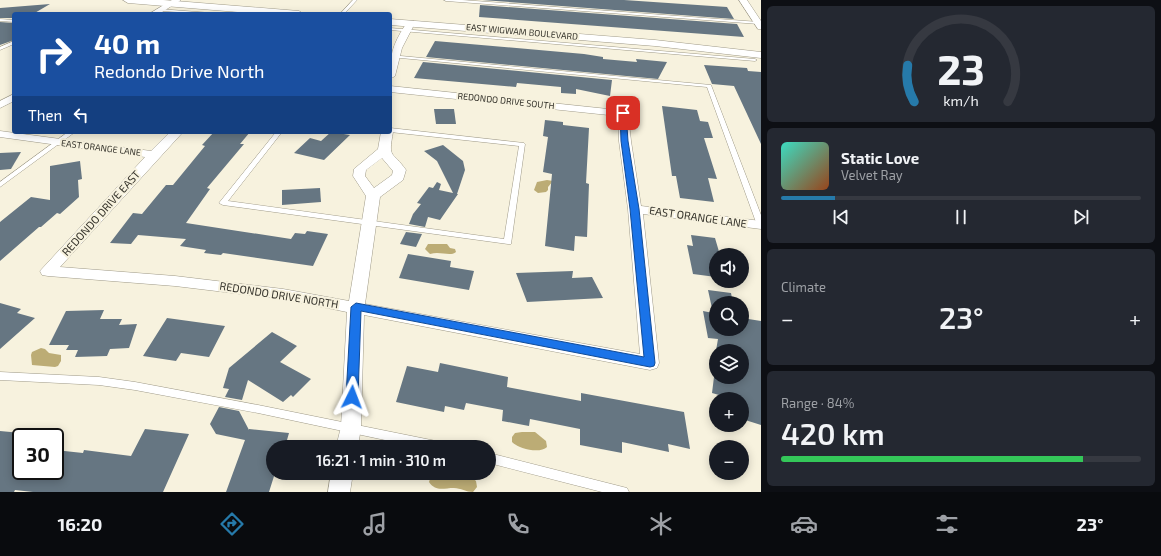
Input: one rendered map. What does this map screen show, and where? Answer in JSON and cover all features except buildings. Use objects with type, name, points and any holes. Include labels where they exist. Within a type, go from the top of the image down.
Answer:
[{"type":"street","points":[[128,0],[174,2],[278,12]]},
{"type":"street","points":[[743,0],[760,25]]},
{"type":"street","points":[[156,12],[174,2]]},
{"type":"street","name":"EAST WIGWAM BOULEVARD","points":[[392,23],[408,27],[761,49]]},
{"type":"street","points":[[392,56],[408,27]]},
{"type":"street","name":"EAST WIGWAM BOULEVARD","points":[[654,43],[758,57]]},
{"type":"street","name":"REDONDO DRIVE SOUTH","points":[[392,89],[623,113],[625,141],[635,209]]},
{"type":"street","points":[[0,105],[12,98]]},
{"type":"street","name":"EAST ORANGE LANE","points":[[0,134],[154,155]]},
{"type":"street","points":[[154,155],[175,134]]},
{"type":"street","points":[[348,440],[351,427],[356,307],[367,223],[373,196],[400,174],[400,170],[388,158],[384,150],[386,134]]},
{"type":"street","points":[[373,196],[359,176],[360,169],[384,150]]},
{"type":"street","name":"REDONDO DRIVE EAST","points":[[48,271],[154,155]]},
{"type":"street","name":"EAST ORANGE LANE","points":[[635,209],[761,225]]},
{"type":"street","name":"REDONDO DRIVE NORTH","points":[[48,271],[214,285],[283,294],[650,363],[635,209]]},
{"type":"street","points":[[339,492],[341,480]]},
{"type":"lane","points":[[344,12],[355,0]]},
{"type":"lane","points":[[446,0],[760,25]]},
{"type":"lane","points":[[160,10],[186,12]]},
{"type":"lane","points":[[0,20],[12,21]]},
{"type":"lane","points":[[392,29],[408,27],[758,57]]},
{"type":"lane","points":[[0,50],[12,43]]},
{"type":"lane","points":[[392,56],[709,86],[761,225]]},
{"type":"lane","points":[[277,134],[223,203],[508,242],[522,144],[392,130]]},
{"type":"lane","points":[[0,185],[69,134]]},
{"type":"lane","points":[[0,376],[99,381],[135,386],[351,427],[410,440]]},
{"type":"lane","points":[[496,460],[623,492]]},
{"type":"shaded area","points":[[547,180],[553,181],[546,192],[538,193],[534,190],[537,182]]},
{"type":"shaded area","points":[[428,244],[447,244],[450,248],[455,249],[456,252],[451,254],[430,254],[425,249]]},
{"type":"shaded area","points":[[41,348],[45,349],[49,353],[61,355],[61,361],[58,366],[32,365],[32,352]]},
{"type":"shaded area","points":[[535,432],[546,441],[547,447],[540,450],[530,450],[515,445],[512,442],[512,437],[515,433]]},
{"type":"shaded area","points":[[430,480],[475,480],[477,487],[473,492],[457,488],[443,489],[434,487],[429,482]]},
{"type":"route","points":[[352,397],[356,307],[650,363],[635,209],[625,141],[623,113]]}]
